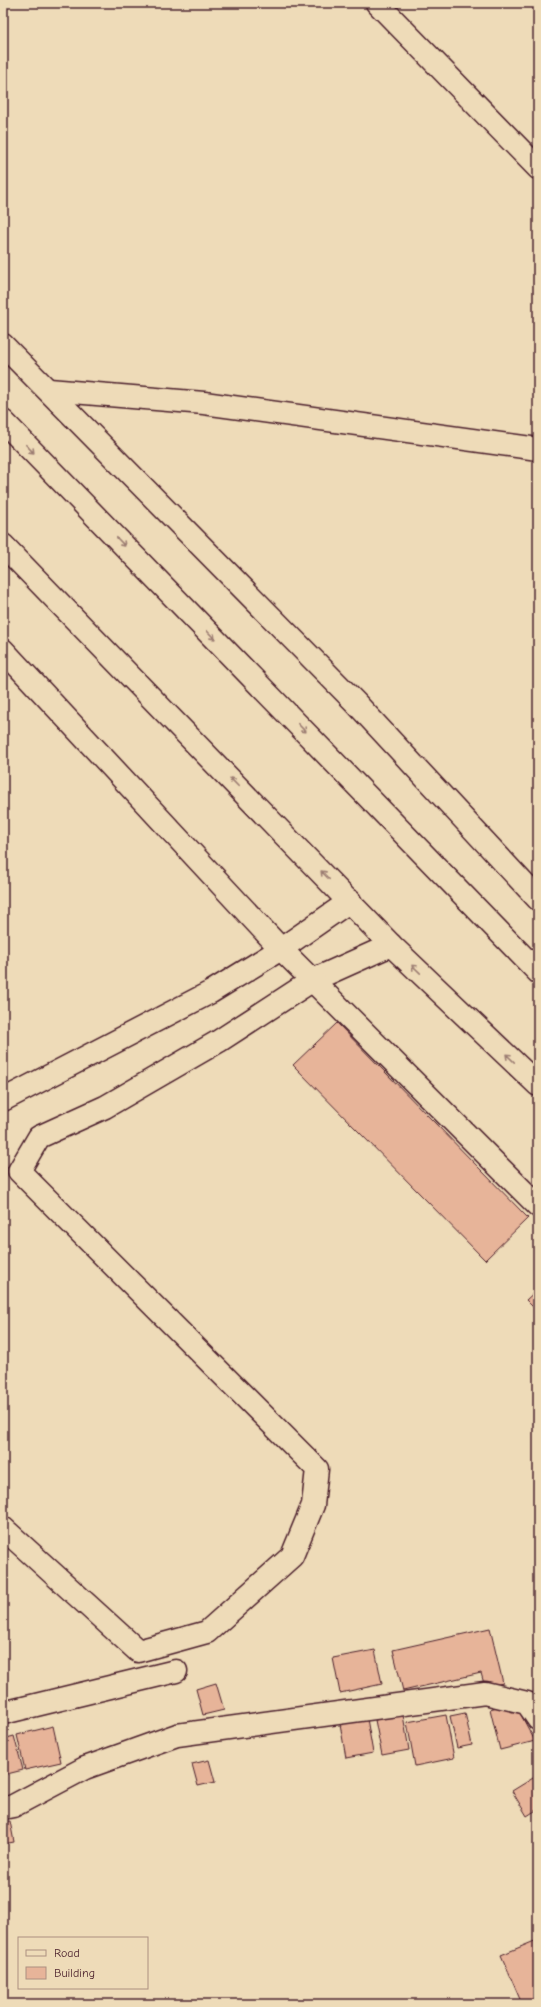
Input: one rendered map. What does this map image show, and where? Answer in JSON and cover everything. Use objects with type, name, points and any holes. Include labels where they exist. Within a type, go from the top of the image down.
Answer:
[{"type":"street","points":[[377,3],[538,168]]},
{"type":"street","points":[[3,345],[355,702],[538,899]]},
{"type":"street","points":[[49,390],[204,404],[538,449]]},
{"type":"street","points":[[3,420],[538,972]]},
{"type":"street","points":[[3,545],[350,901],[391,945],[538,1085]]},
{"type":"street","points":[[3,650],[281,949],[538,1206]]},
{"type":"street","points":[[3,1100],[211,992],[281,949],[350,901]]},
{"type":"street","points":[[3,1528],[138,1651],[207,1632],[292,1556],[313,1505],[318,1469],[19,1171],[39,1137],[112,1103],[219,1042],[313,980],[391,945]]},
{"type":"street","points":[[3,1713],[176,1671]]},
{"type":"street","points":[[3,1808],[14,1806],[85,1768],[178,1735],[485,1693],[527,1703],[538,1719]]},
{"type":"building","points":[[337,1023],[528,1218],[485,1260],[293,1065]]},
{"type":"building","points":[[538,1289],[538,1312],[526,1300]]},
{"type":"building","points":[[490,1628],[503,1683],[485,1687],[481,1673],[403,1691],[393,1650]]},
{"type":"building","points":[[375,1650],[382,1684],[340,1693],[333,1658]]},
{"type":"building","points":[[216,1683],[224,1710],[203,1715],[196,1689]]},
{"type":"building","points":[[514,1702],[535,1741],[500,1750],[490,1709]]},
{"type":"building","points":[[366,1713],[373,1753],[346,1758],[339,1718]]},
{"type":"building","points":[[465,1713],[472,1745],[457,1748],[450,1716]]},
{"type":"building","points":[[403,1715],[409,1750],[382,1755],[375,1720]]},
{"type":"building","points":[[446,1715],[454,1758],[415,1766],[407,1722]]},
{"type":"building","points":[[53,1726],[61,1762],[25,1770],[17,1735]]},
{"type":"building","points":[[14,1736],[23,1770],[3,1775],[3,1739]]},
{"type":"building","points":[[209,1760],[215,1782],[198,1786],[192,1764]]},
{"type":"building","points":[[538,1775],[538,1809],[527,1816],[512,1791]]},
{"type":"building","points":[[10,1821],[14,1842],[3,1844],[3,1822]]},
{"type":"building","points":[[537,1940],[538,2004],[522,2004],[501,1955]]}]
